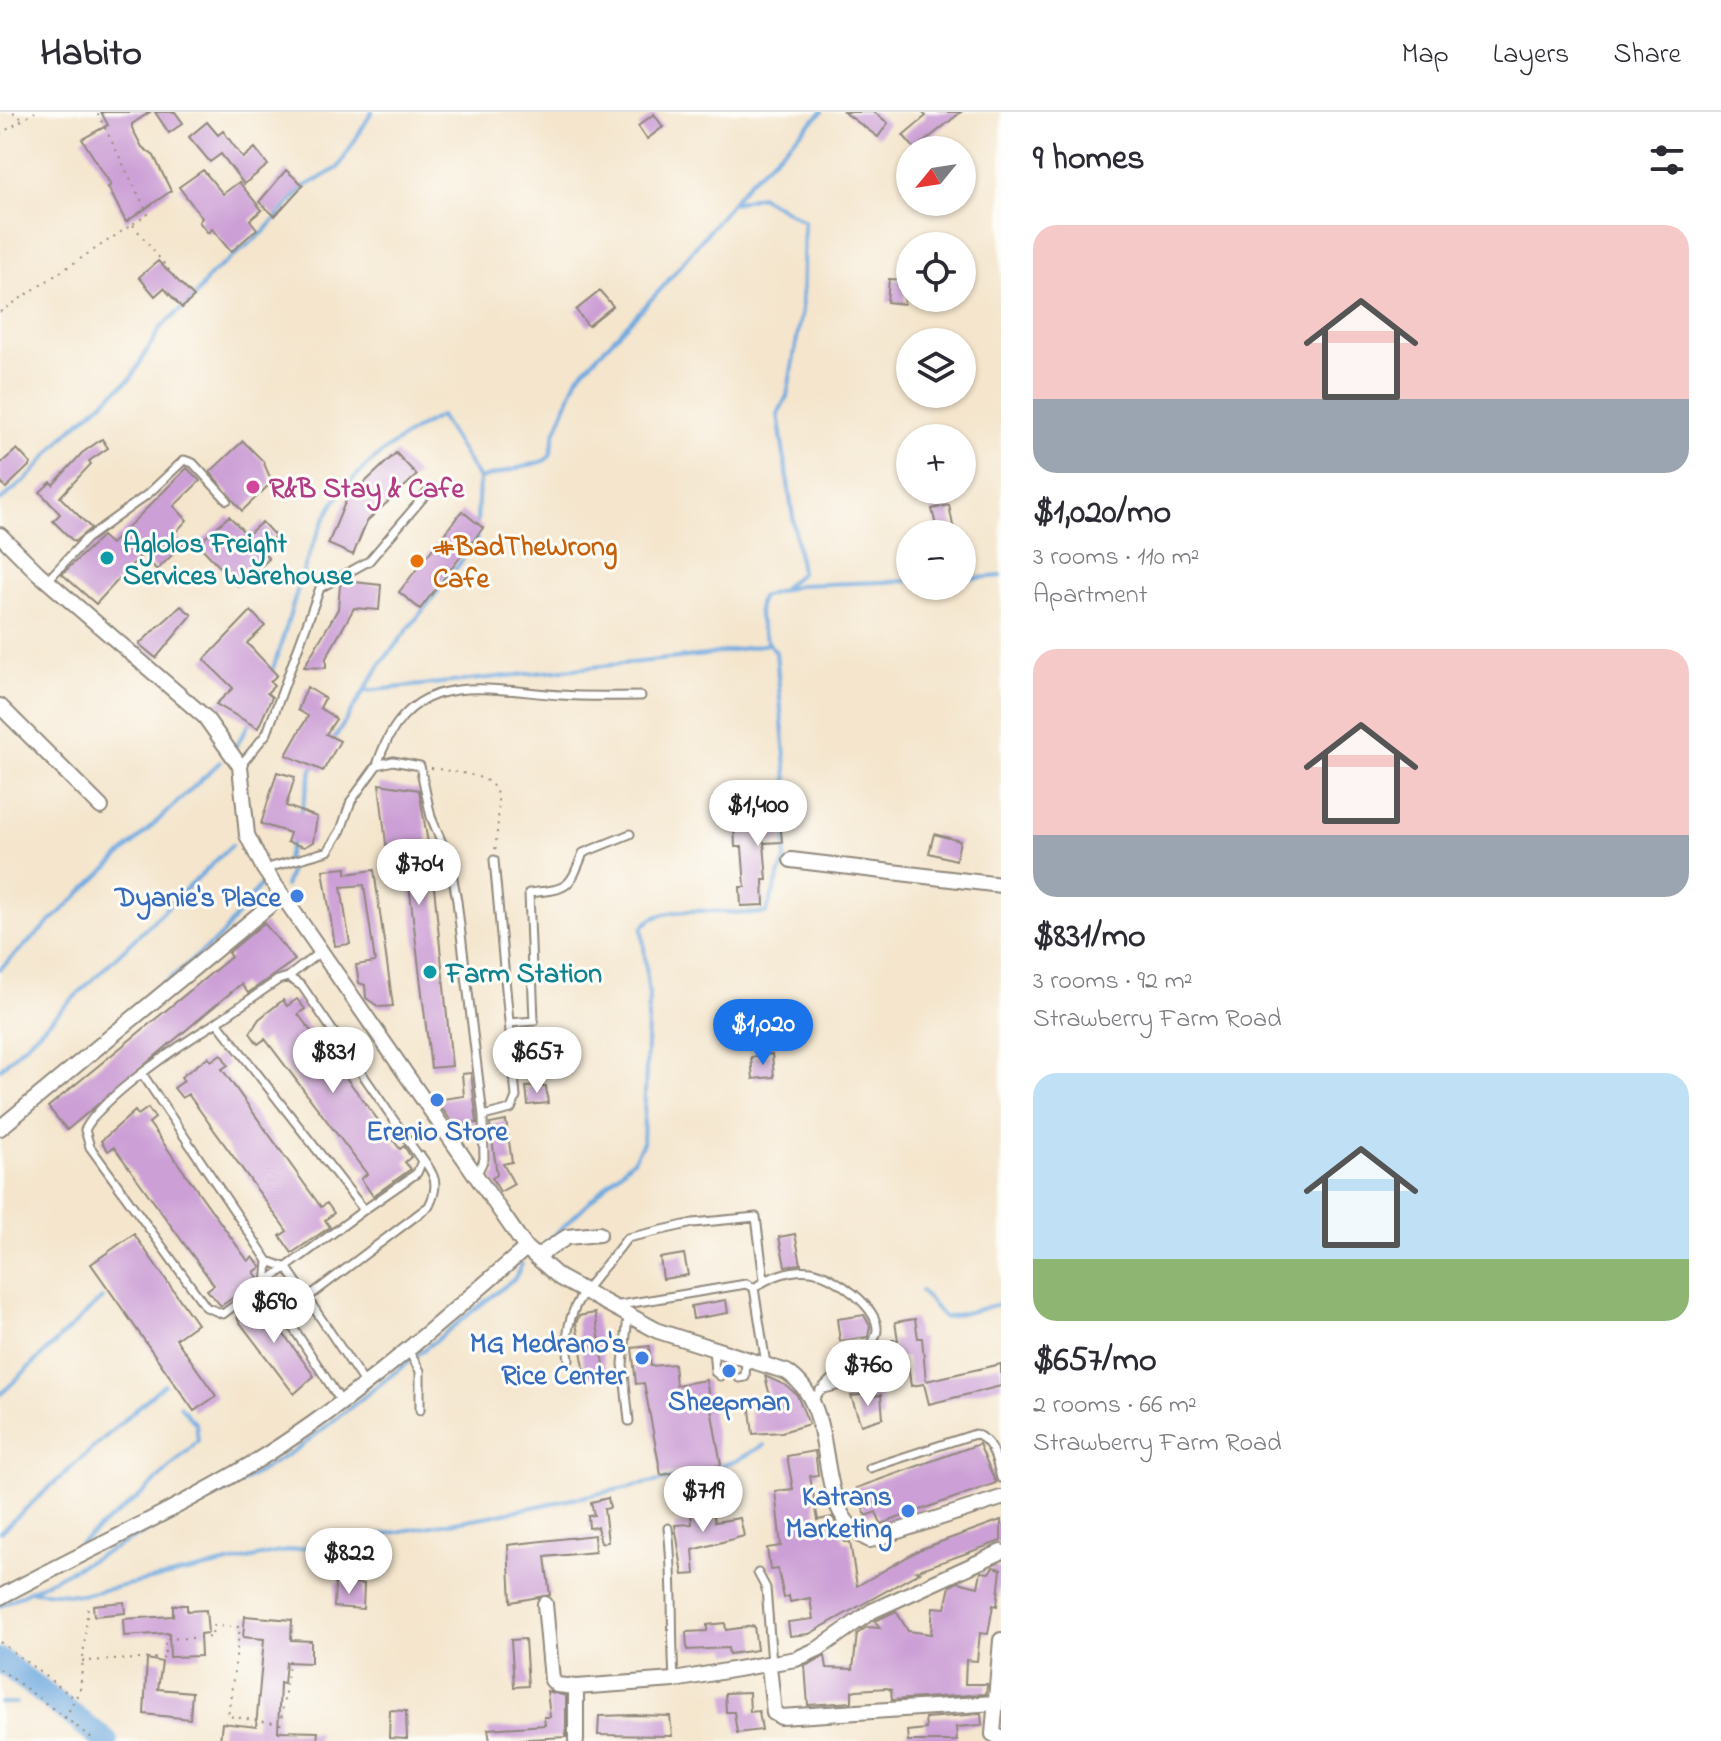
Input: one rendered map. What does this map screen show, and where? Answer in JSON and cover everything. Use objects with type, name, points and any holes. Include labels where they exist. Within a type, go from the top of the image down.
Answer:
[{"type":"street","points":[[0,535],[47,581],[205,717],[240,766],[247,835],[264,869],[400,1061],[475,1178],[531,1253],[560,1278],[658,1331],[766,1365],[799,1381],[817,1395],[836,1501],[845,1523],[855,1534],[870,1540],[1001,1498]]},
{"type":"street","points":[[0,706],[101,807]]},
{"type":"street","points":[[791,860],[1001,885]]},
{"type":"street","points":[[0,1128],[281,896]]},
{"type":"street","points":[[0,1597],[232,1475],[411,1356],[531,1253],[567,1237],[599,1234]]},
{"type":"street","points":[[545,1604],[552,1680],[557,1685],[576,1687],[674,1680],[771,1666],[818,1649],[872,1611],[1001,1552]]},
{"type":"street","points":[[1001,1640],[993,1734],[1001,1738]]},
{"type":"street","points":[[771,1666],[774,1713],[781,1717],[995,1703]]},
{"type":"street","points":[[576,1687],[576,1741]]},
{"type":"lane","points":[[47,581],[86,539],[148,494],[184,460],[193,463],[227,500]]},
{"type":"lane","points":[[240,766],[267,733],[320,588],[369,561],[427,493]]},
{"type":"lane","points":[[264,869],[328,851],[341,830],[351,801],[377,765],[386,735],[414,704],[448,689],[641,696]]},
{"type":"lane","points":[[377,765],[393,761],[420,766],[431,817],[450,862],[483,1116],[484,1159],[475,1178]]},
{"type":"lane","points":[[509,1023],[534,1021],[529,893],[564,889],[573,880],[583,853],[630,834]]},
{"type":"lane","points":[[483,1116],[511,1109],[516,1097],[494,860]]},
{"type":"lane","points":[[321,951],[288,977],[217,1022],[143,1075],[91,1118],[85,1130],[90,1147],[206,1307],[223,1314],[266,1286],[417,1173],[421,1167],[419,1153]]},
{"type":"lane","points":[[288,977],[302,986],[436,1176],[437,1191],[429,1206],[307,1298]]},
{"type":"lane","points":[[217,1022],[364,1210]]},
{"type":"lane","points":[[143,1075],[268,1261],[287,1268],[366,1386]]},
{"type":"lane","points":[[569,1360],[566,1339],[569,1318],[582,1291],[606,1268],[627,1238],[748,1215],[756,1217],[760,1225],[764,1280]]},
{"type":"lane","points":[[268,1261],[266,1286],[342,1403]]},
{"type":"lane","points":[[754,1288],[764,1280],[814,1271],[843,1285],[866,1305],[876,1320],[877,1333],[866,1351],[838,1370],[817,1395]]},
{"type":"lane","points":[[612,1306],[746,1284],[754,1288]]},
{"type":"lane","points":[[754,1288],[766,1365]]},
{"type":"lane","points":[[628,1314],[623,1364],[629,1421]]},
{"type":"lane","points":[[713,1349],[715,1372],[720,1376]]},
{"type":"lane","points":[[411,1356],[420,1371],[420,1410]]},
{"type":"lane","points":[[739,1378],[745,1377],[747,1372],[746,1359]]},
{"type":"lane","points":[[817,1395],[897,1371]]},
{"type":"lane","points":[[870,1468],[975,1434],[984,1437],[991,1446],[1001,1478]]},
{"type":"lane","points":[[668,1528],[674,1574],[671,1626],[674,1680]]},
{"type":"lane","points":[[758,1573],[766,1588],[771,1666]]},
{"type":"path","points":[[13,112],[22,119]]},
{"type":"path","points":[[0,134],[35,112]]},
{"type":"path","points":[[0,312],[148,214],[97,112]]},
{"type":"path","points":[[132,224],[177,280]]},
{"type":"path","points":[[420,766],[483,776],[491,783],[499,802],[494,860]]},
{"type":"path","points":[[65,1719],[80,1690],[88,1605]]},
{"type":"path","points":[[82,1661],[165,1658],[165,1639],[212,1637],[213,1626],[240,1627],[228,1716],[280,1724]]},
{"type":"path","points":[[0,1642],[74,1698]]},
{"type":"path","points":[[278,1741],[290,1658]]},
{"type":"path","points":[[0,1669],[96,1741]]},
{"type":"building","points":[[101,112],[150,112],[132,124],[132,128],[142,147],[154,156],[171,191],[126,222],[108,187],[111,185],[82,139],[108,125]]},
{"type":"building","points":[[155,112],[175,112],[183,123],[169,133]]},
{"type":"building","points":[[844,112],[874,112],[888,123],[878,137]]},
{"type":"building","points":[[922,112],[961,112],[931,136],[904,136],[926,116]]},
{"type":"building","points":[[654,114],[663,127],[647,139],[638,126]]},
{"type":"building","points":[[207,122],[218,135],[223,131],[243,158],[255,148],[268,165],[244,184],[221,154],[210,162],[189,137]]},
{"type":"building","points":[[203,170],[223,194],[239,182],[262,210],[250,220],[257,229],[231,252],[212,229],[208,233],[199,222],[202,218],[179,187]]},
{"type":"building","points":[[286,170],[303,185],[275,216],[259,202]]},
{"type":"building","points":[[158,261],[194,297],[182,308],[164,288],[155,296],[139,277]]},
{"type":"building","points":[[889,279],[896,279],[896,303],[887,302]]},
{"type":"building","points":[[600,291],[613,306],[588,326],[576,310]]},
{"type":"building","points":[[102,439],[108,448],[89,461],[91,464],[60,497],[91,528],[74,542],[53,521],[60,514],[40,492],[51,482],[53,485],[82,453]]},
{"type":"building","points":[[243,441],[263,461],[272,482],[242,511],[210,472]]},
{"type":"building","points":[[17,449],[31,464],[6,488],[0,481],[0,464]]},
{"type":"building","points":[[396,453],[417,475],[367,521],[353,555],[328,544],[346,500]]},
{"type":"building","points":[[187,468],[200,481],[174,506],[187,520],[174,534],[183,544],[157,570],[142,554],[96,604],[62,574],[102,536],[111,544]]},
{"type":"building","points":[[949,505],[952,520],[935,520],[932,509]]},
{"type":"building","points":[[462,511],[483,528],[420,609],[399,592]]},
{"type":"building","points":[[229,516],[247,535],[262,522],[275,536],[260,549],[269,559],[238,586],[198,544]]},
{"type":"building","points":[[345,581],[381,585],[379,610],[354,608],[326,658],[326,668],[304,667],[338,609],[340,585]]},
{"type":"building","points":[[181,606],[192,615],[156,658],[139,644]]},
{"type":"building","points":[[251,611],[265,626],[247,643],[277,675],[270,682],[274,686],[267,693],[272,697],[258,728],[216,704],[233,688],[204,660]]},
{"type":"building","points":[[307,687],[325,698],[320,708],[336,719],[326,734],[340,741],[323,771],[286,755],[308,716],[298,710]]},
{"type":"building","points":[[277,772],[295,777],[286,806],[317,817],[313,842],[304,847],[287,842],[290,833],[261,824]]},
{"type":"building","points":[[379,784],[419,790],[432,867],[452,1066],[431,1068],[407,868],[389,869]]},
{"type":"building","points":[[769,786],[784,786],[784,808],[779,808],[782,842],[764,843],[767,880],[763,880],[764,905],[741,906],[740,887],[745,887],[742,847],[735,847],[734,821],[769,822]]},
{"type":"building","points":[[934,834],[960,841],[956,860],[929,853]]},
{"type":"building","points":[[346,868],[346,874],[374,870],[393,1006],[379,1007],[366,998],[365,985],[359,983],[356,965],[375,962],[364,885],[341,887],[350,944],[335,946],[323,870]]},
{"type":"building","points":[[264,923],[295,960],[248,993],[241,984],[67,1130],[48,1107],[231,957],[228,953]]},
{"type":"building","points":[[297,999],[305,1009],[298,1014],[400,1149],[404,1146],[411,1157],[405,1162],[411,1169],[373,1196],[361,1179],[367,1174],[265,1039],[258,1044],[250,1033],[259,1019],[283,1000],[287,1006]]},
{"type":"building","points":[[221,1054],[228,1065],[222,1069],[321,1207],[327,1203],[334,1213],[325,1220],[330,1227],[292,1253],[280,1236],[287,1231],[188,1094],[182,1098],[174,1088],[184,1081],[181,1077],[208,1057],[211,1061]]},
{"type":"building","points":[[772,1054],[774,1077],[753,1079],[751,1057]]},
{"type":"building","points":[[471,1073],[477,1123],[454,1125],[436,1100],[464,1096],[462,1074]]},
{"type":"building","points":[[546,1086],[548,1103],[528,1105],[526,1087]]},
{"type":"building","points":[[148,1108],[155,1118],[149,1123],[248,1261],[253,1257],[261,1267],[254,1272],[259,1279],[221,1306],[207,1290],[214,1285],[114,1147],[108,1151],[101,1141],[135,1111],[138,1115]]},
{"type":"building","points":[[506,1121],[512,1162],[503,1164],[514,1184],[500,1192],[492,1178],[497,1175],[490,1124]]},
{"type":"building","points":[[134,1234],[197,1324],[176,1339],[216,1396],[194,1411],[91,1264]]},
{"type":"building","points":[[795,1234],[801,1264],[785,1266],[779,1237]]},
{"type":"building","points":[[684,1254],[688,1275],[663,1279],[660,1258]]},
{"type":"building","points":[[257,1297],[314,1376],[294,1394],[238,1320],[236,1313]]},
{"type":"building","points":[[726,1300],[728,1313],[693,1319],[691,1306]]},
{"type":"building","points":[[595,1313],[606,1375],[586,1378],[576,1323],[579,1316]]},
{"type":"building","points":[[864,1315],[870,1326],[868,1337],[840,1341],[837,1319]]},
{"type":"building","points":[[915,1319],[918,1338],[922,1338],[926,1381],[1001,1364],[1001,1386],[929,1404],[924,1384],[911,1386],[907,1357],[894,1358],[892,1340],[898,1340],[895,1322]]},
{"type":"building","points":[[649,1346],[651,1366],[674,1364],[676,1385],[706,1380],[721,1465],[661,1475],[644,1383],[636,1384],[632,1348]]},
{"type":"building","points":[[765,1376],[787,1386],[797,1395],[809,1424],[782,1432],[753,1434],[749,1402],[771,1400]]},
{"type":"building","points":[[866,1394],[867,1397],[881,1395],[883,1418],[861,1425],[851,1396]]},
{"type":"building","points":[[979,1444],[996,1483],[881,1524],[876,1512],[866,1516],[856,1488]]},
{"type":"building","points":[[815,1451],[818,1475],[810,1476],[818,1520],[833,1517],[845,1542],[850,1542],[857,1586],[921,1549],[1001,1520],[1001,1541],[916,1571],[920,1572],[809,1634],[790,1636],[788,1622],[813,1619],[810,1598],[790,1602],[789,1596],[784,1598],[778,1569],[770,1570],[767,1548],[781,1546],[775,1491],[793,1489],[787,1456]]},
{"type":"building","points":[[701,1497],[703,1513],[713,1512],[715,1522],[740,1518],[744,1536],[693,1550],[695,1574],[683,1575],[675,1525],[692,1524],[689,1498]]},
{"type":"building","points":[[608,1498],[610,1508],[604,1509],[608,1542],[601,1543],[597,1527],[589,1528],[588,1516],[594,1515],[591,1502]]},
{"type":"building","points":[[594,1535],[595,1552],[545,1557],[550,1595],[511,1602],[508,1545]]},
{"type":"building","points":[[993,1567],[1001,1569],[997,1606],[993,1605],[988,1634],[980,1633],[977,1661],[966,1660],[965,1684],[987,1684],[986,1694],[892,1700],[891,1690],[887,1688],[852,1691],[852,1702],[808,1705],[805,1666],[825,1656],[827,1668],[853,1669],[857,1634],[867,1627],[880,1628],[875,1621],[896,1611],[908,1631],[931,1634],[933,1607],[945,1608],[950,1586],[958,1582],[978,1587],[981,1572],[989,1573]]},
{"type":"building","points":[[335,1582],[364,1584],[363,1609],[334,1607]]},
{"type":"building","points":[[124,1602],[125,1613],[94,1616],[93,1605]]},
{"type":"building","points":[[173,1605],[187,1605],[187,1611],[206,1610],[208,1633],[200,1634],[201,1656],[170,1657],[169,1633],[124,1636],[123,1619],[173,1616]]},
{"type":"building","points":[[245,1616],[292,1620],[291,1640],[311,1641],[311,1663],[286,1662],[284,1684],[280,1683],[278,1731],[318,1732],[317,1741],[220,1741],[222,1723],[256,1727],[264,1639],[243,1637]]},
{"type":"building","points":[[725,1623],[726,1630],[754,1626],[757,1650],[729,1654],[728,1648],[687,1650],[686,1632],[707,1631],[707,1625]]},
{"type":"building","points":[[525,1639],[528,1686],[514,1687],[511,1640]]},
{"type":"building","points":[[147,1659],[162,1662],[158,1689],[192,1692],[190,1719],[144,1714]]},
{"type":"building","points":[[547,1691],[566,1696],[566,1737],[490,1741],[488,1729],[545,1725],[544,1717],[550,1717]]},
{"type":"building","points":[[749,1692],[750,1712],[759,1711],[762,1730],[737,1733],[734,1712],[726,1712],[725,1693]]},
{"type":"building","points":[[390,1710],[406,1711],[407,1739],[389,1738]]},
{"type":"building","points":[[981,1714],[982,1725],[956,1727],[957,1741],[908,1741],[907,1731],[926,1729],[925,1718]]},
{"type":"building","points":[[599,1716],[670,1716],[672,1736],[598,1735]]},
{"type":"waterway","points":[[0,501],[31,475],[69,431],[131,378],[161,327],[194,298],[210,275],[264,232],[304,187],[338,168],[372,112]]},
{"type":"waterway","points":[[479,479],[544,461],[550,456],[555,433],[578,376],[661,289],[748,183],[822,112]]},
{"type":"waterway","points":[[734,203],[760,196],[804,221],[802,310],[787,396],[778,414],[801,573],[784,587]]},
{"type":"waterway","points":[[271,674],[305,567],[332,506],[353,479],[380,454],[440,416],[479,479],[476,543],[382,662],[333,741]]},
{"type":"waterway","points":[[976,578],[1001,576]]},
{"type":"waterway","points":[[546,1243],[634,1159],[643,1143],[649,996],[642,928],[652,919],[683,911],[766,913],[785,859],[787,780],[776,652],[761,626],[761,597],[799,585],[896,582]]},
{"type":"waterway","points":[[365,691],[706,655],[768,644]]},
{"type":"waterway","points":[[234,749],[252,719]]},
{"type":"waterway","points":[[0,969],[220,762]]},
{"type":"waterway","points":[[300,816],[312,769],[317,765]]},
{"type":"waterway","points":[[286,860],[293,839]]},
{"type":"waterway","points":[[0,1069],[232,845]]},
{"type":"waterway","points":[[285,886],[290,872]]},
{"type":"waterway","points":[[129,1013],[222,935],[261,884]]},
{"type":"waterway","points":[[0,1606],[229,1490],[300,1447],[515,1278],[522,1264]]},
{"type":"waterway","points":[[921,1291],[944,1318],[1001,1304]]},
{"type":"waterway","points":[[0,1395],[102,1298]]},
{"type":"waterway","points":[[0,1532],[164,1384]]},
{"type":"waterway","points":[[80,1543],[141,1495],[198,1441],[196,1424],[180,1406]]},
{"type":"waterway","points":[[32,1591],[81,1595],[275,1553],[490,1516],[683,1476],[736,1461],[764,1445]]},
{"type":"waterway","points":[[0,1660],[106,1741]]},
{"type":"waterway","points":[[43,1698],[48,1698]]},
{"type":"waterway","points":[[0,1703],[16,1703]]},
{"type":"place","name":"R&B Stay & Cafe","points":[[253,487]]},
{"type":"place","name":"Aglolos Freight Services Warehouse","points":[[107,558]]},
{"type":"place","name":"#BadTheWrong Cafe","points":[[417,561]]},
{"type":"place","name":"Dyanie's Place","points":[[297,896]]},
{"type":"place","name":"Farm Station","points":[[430,972]]},
{"type":"place","name":"Erenio Store","points":[[437,1100]]},
{"type":"place","name":"MG Medrano's Rice Center","points":[[642,1358]]},
{"type":"place","name":"Sheepman","points":[[729,1371]]},
{"type":"place","name":"Katrans Marketing","points":[[908,1511]]}]
